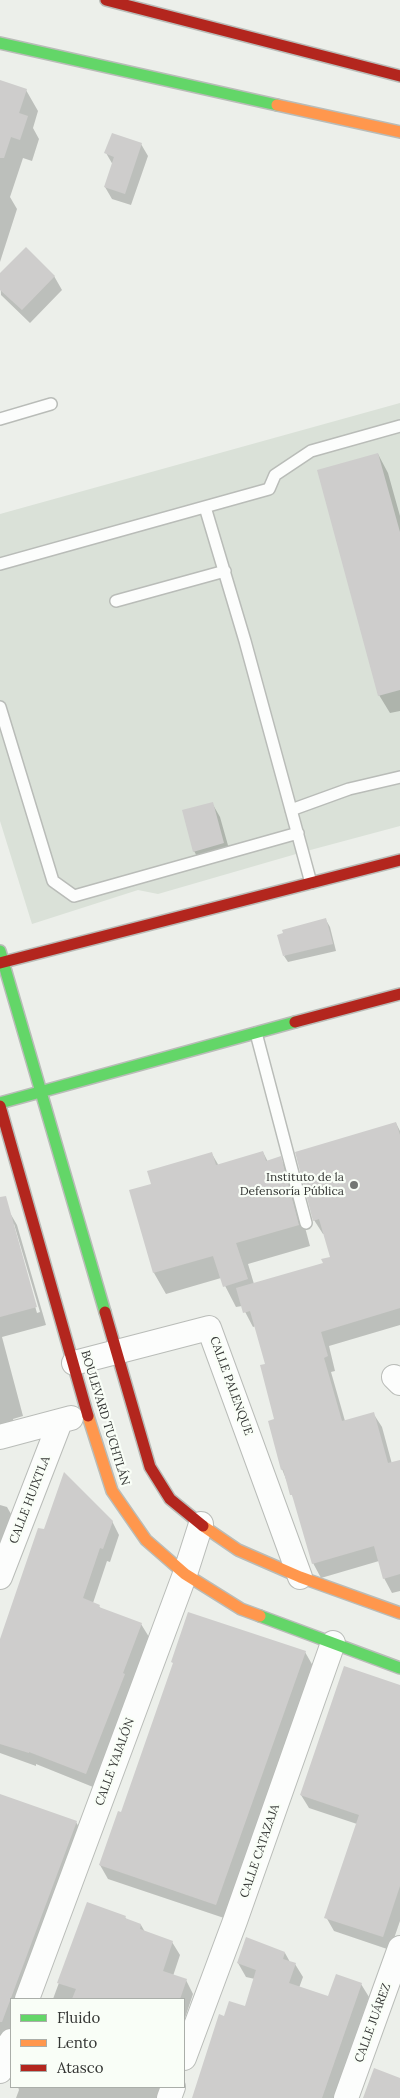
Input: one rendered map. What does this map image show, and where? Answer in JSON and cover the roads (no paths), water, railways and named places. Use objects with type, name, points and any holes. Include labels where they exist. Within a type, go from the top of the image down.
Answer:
[{"type":"main road","points":[[106,0],[400,76]]},
{"type":"main road","points":[[0,43],[400,132]]},
{"type":"main road","points":[[400,860],[1,959],[42,1092],[115,1352],[150,1467],[170,1500],[238,1550],[300,1577],[400,1613]]},
{"type":"main road","points":[[0,1104],[400,994]]},
{"type":"main road","name":"BOULEVARD TUCHTLÁN","points":[[0,1104],[87,1412],[112,1491],[146,1540],[185,1574],[241,1609],[400,1668]]},
{"type":"street","name":"CALLE PALENQUE","points":[[74,1363],[210,1328],[300,1577]]},
{"type":"street","points":[[0,1437],[60,1422],[87,1412]]},
{"type":"street","name":"CALLE HUIXTLA","points":[[0,1577],[60,1422]]},
{"type":"street","name":"CALLE YAJALÓN","points":[[27,1998],[185,1574],[201,1524]]},
{"type":"street","name":"CALLE CATAZAJA","points":[[185,2055],[235,1921],[333,1643]]},
{"type":"street","name":"CALLE JUÁREZ","points":[[346,2098],[400,1948]]},
{"type":"street","points":[[0,2071],[10,2044]]},
{"type":"lane","points":[[1,416],[51,404]]},
{"type":"lane","points":[[0,564],[269,489],[275,475],[311,451],[400,426]]},
{"type":"lane","points":[[205,508],[225,571],[311,883]]},
{"type":"lane","points":[[116,601],[225,571]]},
{"type":"lane","points":[[0,707],[53,881],[74,896],[298,833]]},
{"type":"lane","points":[[292,810],[349,789],[400,777]]},
{"type":"lane","points":[[256,1033],[306,1223]]},
{"type":"place","name":"Instituto de la Defensoría Pública","points":[[354,1185]]}]
